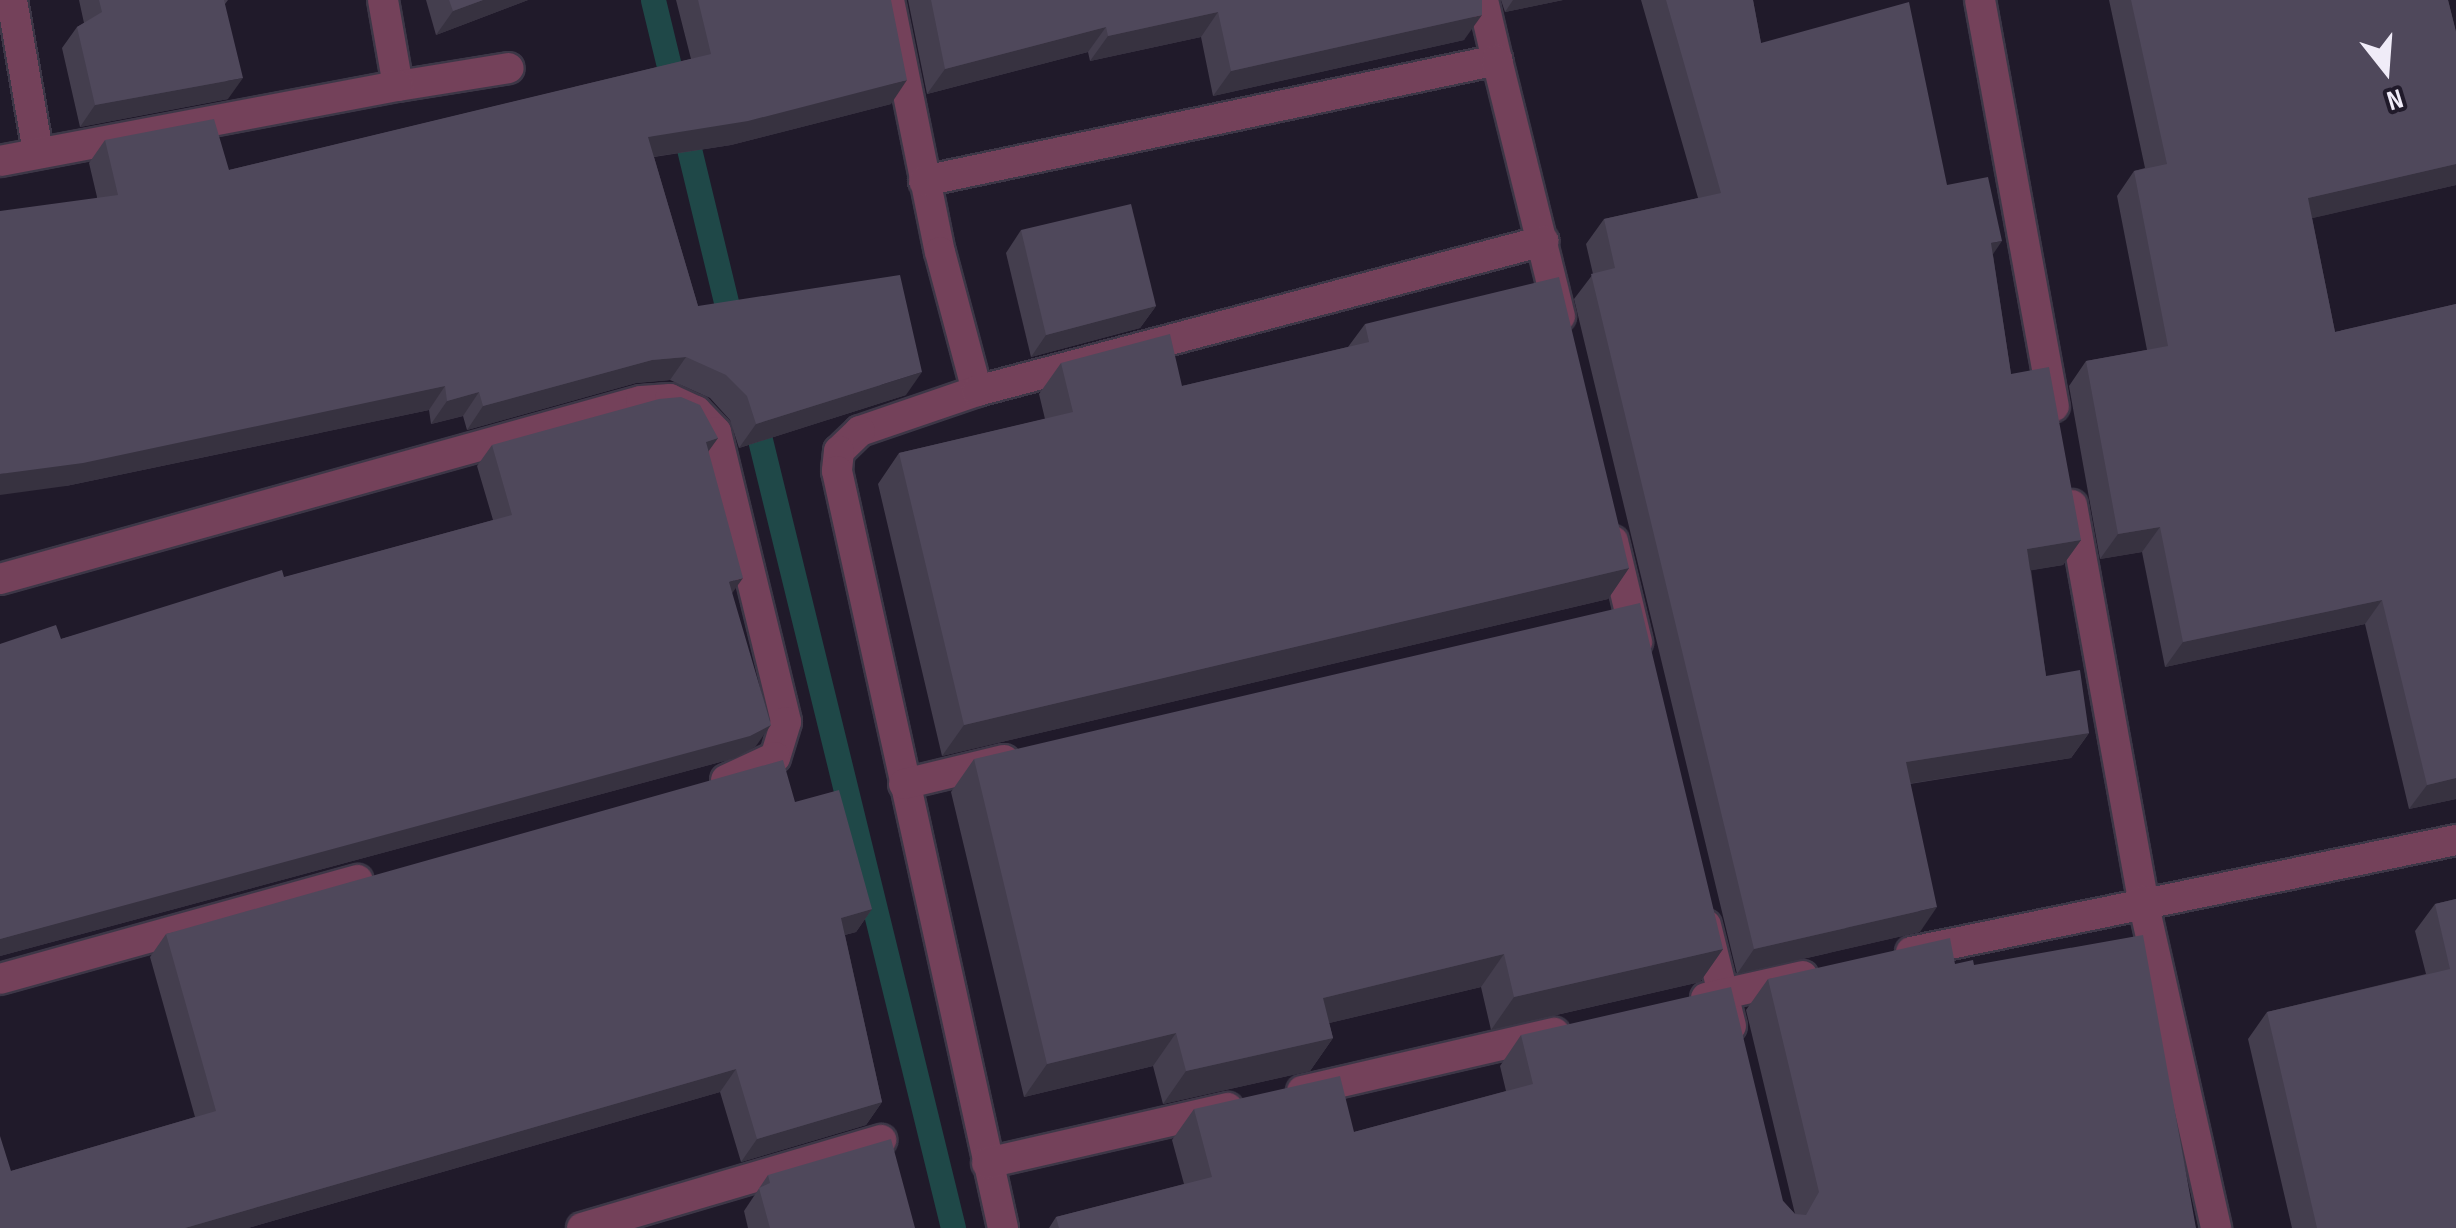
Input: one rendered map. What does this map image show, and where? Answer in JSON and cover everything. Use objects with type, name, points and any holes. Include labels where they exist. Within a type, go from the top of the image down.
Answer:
[{"type":"street","points":[[12,0],[38,152]]},
{"type":"street","points":[[383,0],[398,86]]},
{"type":"street","points":[[888,0],[924,181],[977,391]]},
{"type":"street","points":[[1483,0],[1569,352]]},
{"type":"street","points":[[1980,0],[2058,431]]},
{"type":"street","points":[[924,181],[1497,60]]},
{"type":"street","points":[[0,161],[509,68]]},
{"type":"street","points":[[1003,1228],[836,471],[839,451],[860,431],[977,391],[1543,240]]},
{"type":"street","points":[[0,579],[641,401],[670,400],[696,411],[716,432],[786,722],[775,756],[760,768],[704,786]]},
{"type":"street","points":[[2065,470],[2143,901],[2216,1228]]},
{"type":"street","points":[[1604,502],[1644,670]]},
{"type":"street","points":[[1592,622],[1630,613]]},
{"type":"street","points":[[904,784],[1038,752]]},
{"type":"street","points":[[1876,960],[2143,901],[2456,840]]},
{"type":"street","points":[[0,978],[381,874]]},
{"type":"street","points":[[1700,898],[1736,1048]]},
{"type":"street","points":[[1684,1002],[1838,968]]},
{"type":"street","points":[[987,1163],[1588,1025]]},
{"type":"street","points":[[582,1228],[655,1218],[881,1140]]},
{"type":"building","points":[[99,0],[224,0],[243,78],[95,105],[77,27],[102,12]]},
{"type":"building","points":[[449,0],[483,0],[453,11]]},
{"type":"building","points":[[698,0],[891,0],[907,80],[748,121],[648,137],[698,306],[900,275],[922,372],[756,424],[747,396],[726,375],[686,357],[652,360],[483,406],[479,392],[447,401],[445,386],[83,463],[0,474],[0,211],[118,195],[105,140],[214,119],[229,170],[711,54]]},
{"type":"building","points":[[931,0],[1482,0],[1482,15],[1231,71],[1218,12],[1108,36],[1106,27],[945,69]]},
{"type":"building","points":[[1666,0],[1753,0],[1761,43],[1909,2],[1947,185],[1988,177],[2002,241],[1991,243],[2011,374],[2049,367],[2081,540],[2027,549],[2046,676],[2080,670],[2089,733],[1906,762],[1937,907],[1754,949],[1591,274],[1615,268],[1604,219],[1721,193]]},
{"type":"building","points":[[2131,0],[2448,0],[2456,32],[2456,164],[2308,198],[2335,332],[2456,304],[2456,778],[2427,785],[2382,600],[2183,642],[2160,527],[2118,534],[2086,361],[2168,346],[2134,171],[2167,164]]},
{"type":"building","points":[[1131,204],[1156,306],[1046,335],[1021,230]]},
{"type":"building","points":[[1559,277],[1629,568],[964,725],[899,453],[1073,412],[1061,363],[1170,334],[1182,386],[1369,342],[1365,324]]},
{"type":"building","points":[[681,397],[700,405],[718,438],[706,442],[743,578],[729,582],[771,725],[750,736],[0,939],[0,644],[56,625],[61,639],[282,570],[284,577],[512,515],[492,445],[659,399]]},
{"type":"building","points":[[1640,603],[1723,949],[1514,997],[1504,954],[1323,998],[1333,1038],[1186,1071],[1176,1033],[1047,1064],[974,759]]},
{"type":"building","points":[[783,760],[795,802],[839,790],[872,909],[841,918],[882,1102],[757,1139],[736,1069],[185,1228],[0,1228],[0,1136],[11,1171],[216,1111],[166,934]]},
{"type":"building","points":[[2456,899],[2456,1228],[2317,1228],[2267,1012],[2450,969],[2435,904]]},
{"type":"building","points":[[2143,935],[2196,1228],[1059,1228],[1056,1217],[1212,1177],[1194,1109],[1340,1076],[1354,1132],[1533,1084],[1521,1035],[1731,987],[1783,1201],[1795,1214],[1806,1215],[1819,1192],[1768,979],[1950,938],[1955,964],[1973,960],[1974,965]]},
{"type":"building","points":[[891,1139],[915,1228],[770,1228],[759,1188],[770,1183],[768,1175]]},
{"type":"waterway","points":[[653,0],[734,334]]},
{"type":"waterway","points":[[752,407],[953,1228]]}]
